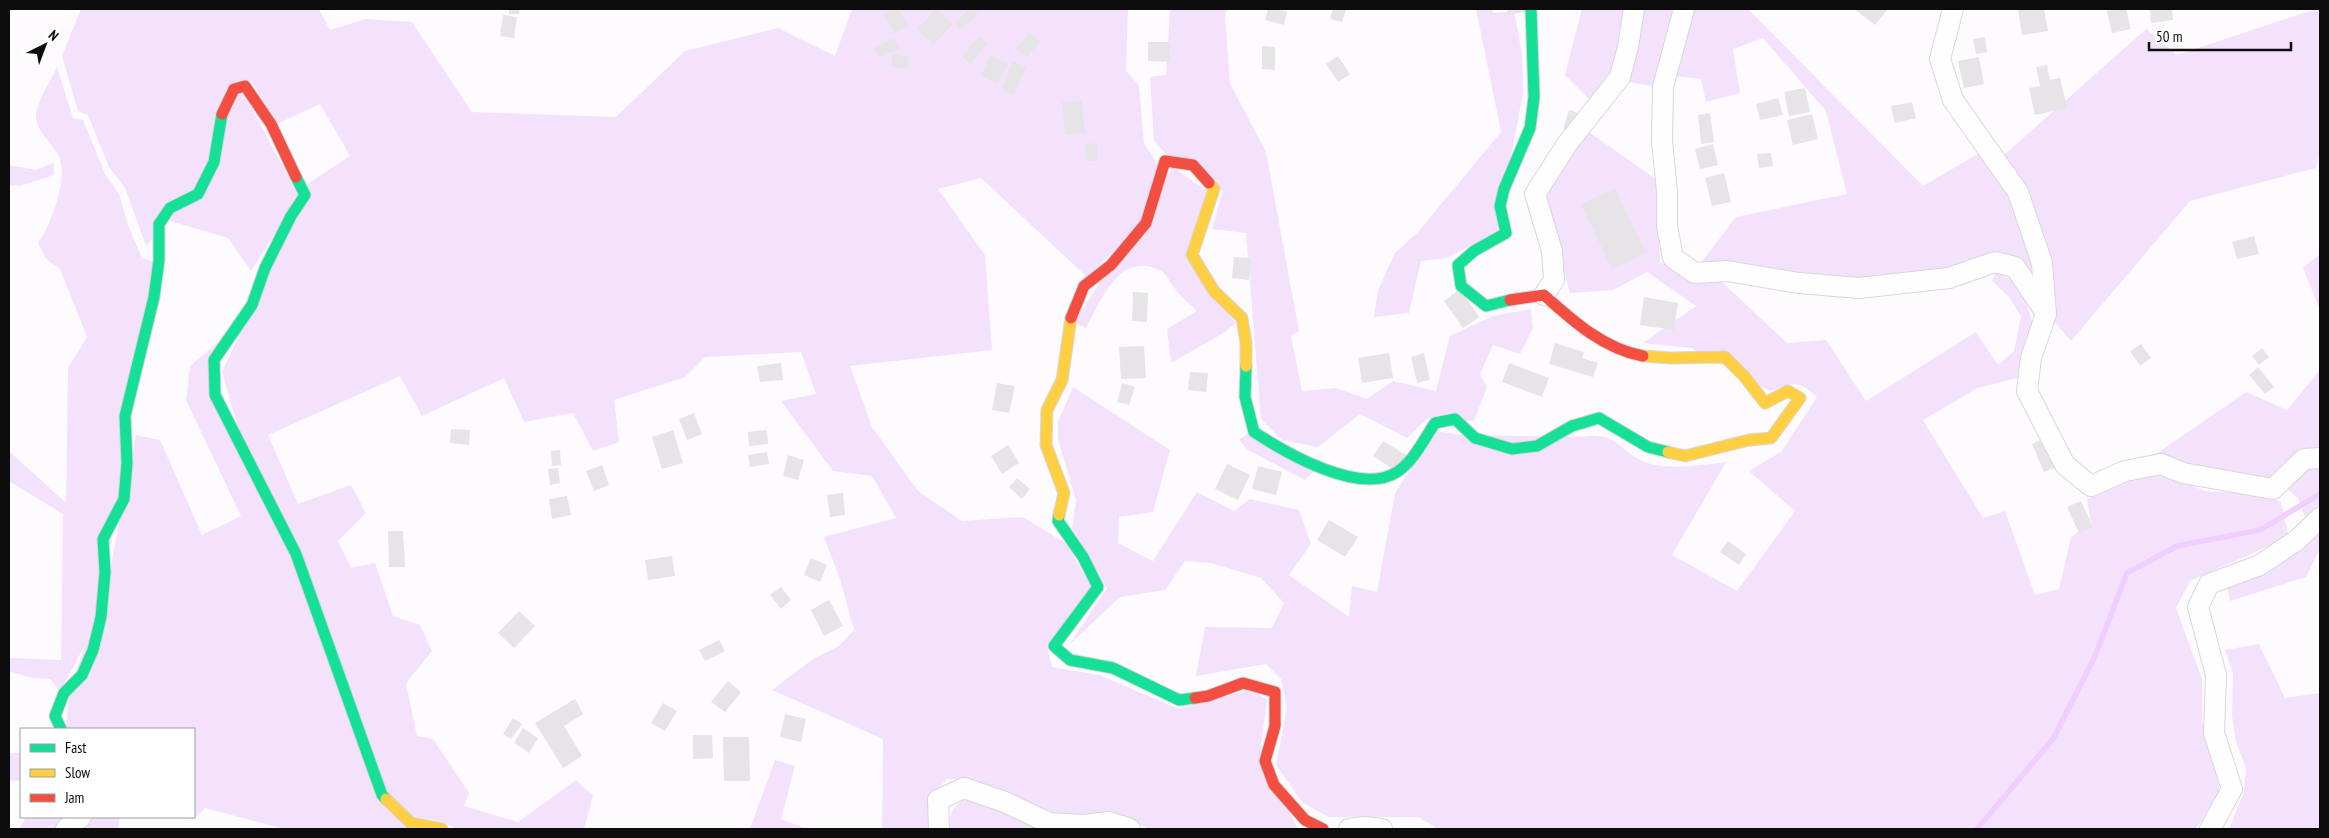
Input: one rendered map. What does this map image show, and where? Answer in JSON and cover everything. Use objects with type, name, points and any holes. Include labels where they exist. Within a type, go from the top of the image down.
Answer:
[{"type":"street","points":[[1323,829],[1306,820],[1274,785],[1265,761],[1275,726],[1275,692],[1244,684],[1208,696],[1179,700],[1112,668],[1070,660],[1054,646],[1098,587],[1083,557],[1058,521],[1064,493],[1046,445],[1047,410],[1062,380],[1070,320],[1084,286],[1111,265],[1146,224],[1165,161],[1193,165],[1214,189],[1192,255],[1214,291],[1242,318],[1246,343],[1246,397],[1254,432],[1278,448],[1330,470],[1370,480],[1397,472],[1435,423],[1455,420],[1475,438],[1512,449],[1537,446],[1572,426],[1600,418],[1648,447],[1685,456],[1749,440],[1771,438],[1800,398],[1788,391],[1765,403],[1744,376],[1725,357],[1656,358],[1618,350],[1561,311],[1544,295],[1524,296],[1486,306],[1461,286],[1458,265],[1474,251],[1506,233],[1500,206],[1504,189],[1530,128],[1534,97],[1531,9]]},
{"type":"street","points":[[1544,295],[1554,280],[1552,251],[1535,194],[1567,144],[1620,77],[1628,47],[1634,9]]},
{"type":"street","points":[[1684,9],[1663,87],[1662,141],[1667,192],[1666,226],[1673,258],[1695,273],[1727,271],[1799,283],[1859,288],[1949,278],[1995,262],[2014,267],[2046,314]]},
{"type":"street","points":[[1953,9],[1940,59],[1953,100],[2018,192],[2042,263],[2046,314],[2031,358],[2027,391],[2065,465],[2091,486],[2125,471],[2161,464],[2183,473],[2273,489],[2304,459],[2320,458]]},
{"type":"street","points":[[61,728],[55,716],[64,693],[82,675],[93,650],[101,617],[105,572],[103,539],[124,499],[128,463],[125,416],[154,297],[159,260],[159,224],[170,208],[198,194],[214,162],[215,146],[223,111],[234,89],[245,86],[271,124],[306,195],[291,216],[265,268],[252,305],[214,360],[215,395],[296,554],[382,795],[412,823],[442,829]]},
{"type":"street","points":[[2210,829],[2232,789],[2214,733],[2216,675],[2198,607],[2208,584],[2260,565],[2297,540],[2320,518]]},
{"type":"street","points":[[939,829],[938,800],[964,788],[1005,802],[1048,823],[1084,825],[1109,822],[1130,829]]},
{"type":"street","points":[[66,829],[80,818]]},
{"type":"street","points":[[1349,829],[1365,827],[1382,829]]},
{"type":"shaded area","points":[[81,9],[319,9],[330,30],[366,19],[412,22],[472,112],[616,117],[685,51],[778,28],[835,56],[852,9],[1128,9],[1126,71],[1139,85],[1144,144],[1158,164],[1140,225],[1087,277],[981,178],[938,189],[985,255],[992,350],[850,366],[872,427],[918,491],[962,521],[1023,517],[1067,544],[1091,587],[1047,646],[1052,667],[1099,675],[1179,709],[1248,690],[1267,699],[1260,754],[1298,829],[1148,829],[1107,817],[1052,814],[971,780],[947,779],[928,800],[930,829],[882,829],[883,739],[772,690],[813,659],[839,646],[854,630],[840,579],[824,537],[896,518],[872,476],[833,471],[781,401],[816,394],[801,352],[705,357],[685,377],[614,400],[619,442],[593,451],[573,413],[524,422],[504,378],[422,416],[400,376],[268,435],[298,504],[351,485],[366,513],[338,541],[351,568],[375,563],[393,616],[420,625],[432,651],[406,683],[417,736],[433,739],[469,793],[464,806],[518,822],[576,780],[593,796],[584,829],[457,829],[443,822],[412,816],[386,790],[241,438],[222,372],[309,183],[350,156],[320,104],[277,124],[251,80],[192,191],[146,246],[125,188],[109,167],[88,115],[78,111],[62,56]]},
{"type":"shaded area","points":[[1170,9],[1227,9],[1225,16],[1230,83],[1266,152],[1299,331],[1291,336],[1302,391],[1336,388],[1367,399],[1393,381],[1436,391],[1450,336],[1493,316],[1531,309],[1533,328],[1520,354],[1493,345],[1480,374],[1487,387],[1474,421],[1428,418],[1407,438],[1360,414],[1318,447],[1282,440],[1261,419],[1246,233],[1212,229],[1223,191],[1164,152],[1154,141],[1150,77],[1166,75]]},
{"type":"shaded area","points":[[1476,9],[1492,9],[1493,13],[1514,11],[1522,54],[1523,93],[1497,231],[1447,258],[1421,261],[1409,313],[1374,317],[1378,290],[1395,253],[1418,232],[1501,132]]},
{"type":"shaded area","points":[[1582,9],[1626,9],[1615,76],[1589,99],[1565,75]]},
{"type":"shaded area","points":[[1639,9],[1680,9],[1658,87],[1627,82]]},
{"type":"shaded area","points":[[1691,9],[1748,9],[1923,186],[1983,151],[2013,198],[2038,267],[2041,298],[2019,263],[1858,284],[1697,268],[1736,217],[1847,194],[1826,111],[1763,38],[1733,49],[1740,93],[1706,102],[1701,79],[1673,76]]},
{"type":"shaded area","points":[[2320,9],[2320,152],[2316,168],[2190,201],[2071,341],[2050,317],[2004,155],[2146,29],[2177,55]]},
{"type":"shaded area","points":[[57,67],[73,118],[83,120],[105,174],[119,194],[128,225],[142,258],[156,263],[99,619],[60,691],[50,679],[32,678],[9,671],[9,658],[61,660],[63,514],[9,481],[9,451],[66,503],[68,368],[87,337],[60,269],[46,259],[38,243],[53,212],[61,186],[61,162],[57,153],[40,130],[36,119],[37,108]]},
{"type":"shaded area","points":[[244,94],[299,197],[251,271],[228,238],[170,221]]},
{"type":"shaded area","points":[[1589,132],[1657,180],[1660,262],[1693,284],[1720,280],[1787,343],[1826,340],[1866,401],[1976,332],[1998,365],[2014,351],[2021,316],[2009,297],[1992,281],[1996,273],[2012,280],[2026,302],[2032,321],[2021,377],[1978,388],[1923,420],[1983,518],[2005,511],[2035,595],[2059,589],[2071,537],[2091,523],[2087,499],[2130,479],[2161,473],[2205,491],[2263,494],[2281,502],[2289,537],[2190,581],[2176,608],[2202,679],[2202,720],[2220,790],[2196,829],[1438,829],[1419,817],[1329,817],[1303,803],[1276,765],[1287,707],[1281,679],[1266,664],[1196,676],[1205,627],[1272,628],[1284,603],[1261,578],[1211,563],[1185,561],[1165,590],[1120,597],[1069,645],[1107,588],[1072,529],[1076,500],[1058,439],[1058,422],[1073,387],[1170,450],[1153,512],[1119,517],[1118,543],[1153,561],[1197,492],[1234,511],[1250,499],[1299,510],[1311,544],[1289,575],[1349,617],[1352,586],[1377,592],[1395,493],[1436,431],[1461,435],[1602,436],[1615,442],[1633,456],[1651,464],[1672,467],[1726,462],[1672,555],[1737,591],[1795,511],[1749,471],[1781,452],[1817,397],[1805,387],[1795,384],[1770,391],[1691,348],[1643,343],[1696,306],[1647,272],[1613,290],[1570,293],[1544,194]]},
{"type":"shaded area","points":[[54,163],[54,175],[20,186],[9,185],[9,165],[36,170]]},
{"type":"shaded area","points":[[1173,167],[1208,192],[1186,259],[1236,323],[1225,332],[1171,363],[1167,329],[1197,311],[1177,292],[1161,271],[1147,266],[1134,267],[1123,272],[1114,281],[1098,304],[1086,328],[1074,323]]},
{"type":"shaded area","points":[[2320,254],[2320,310],[2303,268]]},
{"type":"shaded area","points":[[223,338],[210,365],[408,829],[284,829],[205,808],[195,818],[195,728],[66,728],[69,693],[110,570],[136,435],[160,440],[202,535],[241,516],[186,400],[190,366]]},
{"type":"shaded area","points":[[2320,370],[2320,549],[2306,577],[2230,601],[2227,588],[2256,577],[2275,566],[2298,538],[2307,523],[2298,498],[2278,482],[2205,476],[2156,454],[2246,392],[2287,410]]},
{"type":"shaded area","points":[[1248,433],[1314,471],[1305,480],[1248,450],[1239,440]]},
{"type":"shaded area","points":[[2259,644],[2285,698],[2320,693],[2320,829],[2229,829],[2244,792],[2246,768],[2236,742],[2232,716],[2233,673],[2225,650]]},
{"type":"shaded area","points":[[9,753],[20,753],[20,781],[9,780]]},
{"type":"shaded area","points":[[775,760],[795,766],[781,819],[807,829],[750,829]]},
{"type":"shaded area","points":[[970,795],[1049,829],[950,829],[950,818],[954,809]]},
{"type":"shaded area","points":[[25,818],[71,818],[61,829],[19,829]]},
{"type":"shaded area","points":[[86,818],[120,818],[118,829],[71,829]]},
{"type":"building","points":[[509,9],[520,9],[519,14],[509,14]]},
{"type":"building","points":[[898,9],[908,25],[895,33],[884,14]]},
{"type":"building","points":[[936,9],[953,24],[933,45],[917,29]]},
{"type":"building","points":[[969,9],[973,9],[978,14],[961,29],[955,22]]},
{"type":"building","points":[[1268,9],[1287,11],[1284,25],[1265,20]]},
{"type":"building","points":[[1333,9],[1346,9],[1342,22],[1330,19]]},
{"type":"building","points":[[1507,9],[1532,9],[1532,10],[1508,15]]},
{"type":"building","points":[[1854,9],[1888,9],[1875,25]]},
{"type":"building","points":[[2018,9],[2044,9],[2048,31],[2022,35]]},
{"type":"building","points":[[2126,9],[2131,29],[2112,33],[2107,11]]},
{"type":"building","points":[[2150,9],[2172,9],[2173,20],[2151,23]]},
{"type":"building","points":[[503,15],[517,17],[514,38],[500,36]]},
{"type":"building","points":[[1029,32],[1040,42],[1027,57],[1016,48]]},
{"type":"building","points":[[979,36],[988,43],[971,64],[962,57]]},
{"type":"building","points":[[1985,37],[1987,52],[1976,54],[1973,39]]},
{"type":"building","points":[[894,38],[899,49],[879,58],[874,48]]},
{"type":"building","points":[[1148,42],[1170,42],[1170,62],[1148,61]]},
{"type":"building","points":[[1262,46],[1275,47],[1275,70],[1262,69]]},
{"type":"building","points":[[893,54],[909,57],[907,69],[891,66]]},
{"type":"building","points":[[990,55],[1008,63],[998,84],[981,76]]},
{"type":"building","points":[[1338,56],[1350,74],[1338,82],[1326,64]]},
{"type":"building","points":[[1979,57],[1984,84],[1964,88],[1958,61]]},
{"type":"building","points":[[1013,61],[1026,67],[1014,96],[1001,90]]},
{"type":"building","points":[[2047,65],[2050,80],[2060,78],[2067,108],[2035,115],[2029,88],[2040,86],[2036,67]]},
{"type":"building","points":[[1805,88],[1810,112],[1789,116],[1784,92]]},
{"type":"building","points":[[1778,98],[1783,115],[1760,120],[1756,104]]},
{"type":"building","points":[[1082,100],[1085,133],[1065,135],[1062,102]]},
{"type":"building","points":[[1912,102],[1916,118],[1895,123],[1891,106]]},
{"type":"building","points":[[1569,110],[1587,116],[1581,135],[1563,129]]},
{"type":"building","points":[[1710,113],[1714,142],[1701,144],[1698,115]]},
{"type":"building","points":[[1812,114],[1818,139],[1793,145],[1787,120]]},
{"type":"building","points":[[1097,143],[1098,161],[1086,161],[1085,144]]},
{"type":"building","points":[[1713,144],[1718,165],[1700,169],[1695,149]]},
{"type":"building","points":[[1771,153],[1773,166],[1759,168],[1757,154]]},
{"type":"building","points":[[1724,173],[1731,202],[1712,206],[1705,178]]},
{"type":"building","points":[[1615,188],[1646,253],[1612,269],[1581,204]]},
{"type":"building","points":[[2254,236],[2259,254],[2237,259],[2232,242]]},
{"type":"building","points":[[1234,257],[1251,258],[1249,280],[1232,278]]},
{"type":"building","points":[[1460,289],[1479,317],[1463,328],[1444,301]]},
{"type":"building","points":[[1133,292],[1148,293],[1147,322],[1132,321]]},
{"type":"building","points":[[1644,297],[1678,303],[1674,330],[1640,325]]},
{"type":"building","points":[[1555,343],[1584,352],[1582,358],[1598,363],[1593,377],[1549,364]]},
{"type":"building","points":[[2141,344],[2151,358],[2140,366],[2130,351]]},
{"type":"building","points":[[1144,346],[1146,378],[1121,379],[1119,347]]},
{"type":"building","points":[[2262,348],[2269,357],[2259,365],[2252,356]]},
{"type":"building","points":[[1389,353],[1393,378],[1362,383],[1358,358]]},
{"type":"building","points":[[1424,353],[1430,380],[1417,383],[1411,357]]},
{"type":"building","points":[[781,363],[783,380],[760,382],[757,366]]},
{"type":"building","points":[[1509,363],[1549,378],[1542,397],[1502,382]]},
{"type":"building","points":[[2258,367],[2274,387],[2265,394],[2249,375]]},
{"type":"building","points":[[1190,372],[1208,373],[1206,392],[1188,390]]},
{"type":"building","points":[[997,383],[1015,386],[1009,413],[992,410]]},
{"type":"building","points":[[1122,383],[1135,387],[1129,405],[1117,402]]},
{"type":"building","points":[[694,413],[702,434],[687,440],[679,419]]},
{"type":"building","points":[[451,429],[470,430],[469,445],[450,443]]},
{"type":"building","points":[[673,430],[683,463],[662,469],[652,437]]},
{"type":"building","points":[[767,430],[768,444],[749,446],[748,432]]},
{"type":"building","points":[[2048,437],[2059,466],[2044,472],[2032,444]]},
{"type":"building","points":[[1383,441],[1406,455],[1396,471],[1373,456]]},
{"type":"building","points":[[1008,445],[1019,463],[1002,474],[991,456]]},
{"type":"building","points":[[560,450],[561,465],[552,466],[551,451]]},
{"type":"building","points":[[767,452],[769,464],[750,467],[748,455]]},
{"type":"building","points":[[788,455],[804,460],[798,480],[783,476]]},
{"type":"building","points":[[1227,464],[1250,475],[1238,500],[1215,489]]},
{"type":"building","points":[[602,465],[609,485],[594,491],[586,471]]},
{"type":"building","points":[[1258,466],[1282,472],[1276,495],[1252,489]]},
{"type":"building","points":[[558,468],[560,483],[550,485],[548,469]]},
{"type":"building","points":[[1017,478],[1030,489],[1022,499],[1009,487]]},
{"type":"building","points":[[843,493],[845,515],[830,517],[827,495]]},
{"type":"building","points":[[567,496],[571,515],[552,519],[549,499]]},
{"type":"building","points":[[2081,501],[2093,527],[2079,533],[2067,507]]},
{"type":"building","points":[[1329,520],[1358,537],[1345,557],[1317,540]]},
{"type":"building","points":[[388,531],[403,531],[405,567],[389,567]]},
{"type":"building","points":[[1728,541],[1746,554],[1739,565],[1720,552]]},
{"type":"building","points":[[672,556],[675,576],[648,580],[645,560]]},
{"type":"building","points":[[811,558],[827,565],[820,582],[804,575]]},
{"type":"building","points":[[781,587],[791,600],[781,609],[770,595]]},
{"type":"building","points":[[829,600],[843,626],[824,636],[811,610]]},
{"type":"building","points":[[519,611],[535,626],[514,648],[498,633]]},
{"type":"building","points":[[719,640],[725,651],[705,661],[699,650]]},
{"type":"building","points":[[728,681],[741,692],[725,712],[711,702]]},
{"type":"building","points":[[575,699],[583,714],[564,726],[582,756],[563,768],[535,723]]},
{"type":"building","points":[[663,703],[677,711],[665,731],[651,723]]},
{"type":"building","points":[[785,714],[806,719],[801,742],[780,737]]},
{"type":"building","points":[[513,718],[522,724],[511,739],[503,734]]},
{"type":"building","points":[[523,728],[538,738],[529,753],[514,743]]},
{"type":"building","points":[[693,735],[712,735],[713,758],[693,759]]},
{"type":"building","points":[[723,737],[749,737],[750,781],[724,781]]},
{"type":"waterway","points":[[1977,829],[2053,739],[2095,656],[2127,573],[2177,546],[2260,530],[2320,494]]},
{"type":"traffic: fast","points":[[1510,300],[1486,306],[1461,286],[1458,265],[1474,251],[1506,233],[1500,206],[1504,189],[1530,128],[1534,97],[1531,9]]},
{"type":"traffic: fast","points":[[61,728],[55,716],[64,693],[82,675],[93,650],[101,617],[105,572],[103,539],[124,499],[127,463],[125,416],[154,297],[159,260],[159,224],[170,208],[198,194],[214,162],[222,114]]},
{"type":"traffic: fast","points":[[296,177],[305,195],[291,216],[265,268],[252,305],[214,360],[215,395],[296,554],[382,795],[386,799]]},
{"type":"traffic: fast","points":[[1246,366],[1245,397],[1254,432],[1304,460],[1344,475],[1364,479],[1382,478],[1397,472],[1414,456],[1435,423],[1455,419],[1475,438],[1512,449],[1537,446],[1572,426],[1599,418],[1648,447],[1668,452]]},
{"type":"traffic: fast","points":[[1059,515],[1058,521],[1083,557],[1098,587],[1054,646],[1070,660],[1113,668],[1179,700],[1195,698]]},
{"type":"traffic: slow","points":[[1209,183],[1214,189],[1192,255],[1214,291],[1242,318],[1246,343],[1246,366]]},
{"type":"traffic: slow","points":[[1059,515],[1064,493],[1046,445],[1047,410],[1062,380],[1071,318]]},
{"type":"traffic: slow","points":[[1643,356],[1671,358],[1725,357],[1744,376],[1765,403],[1788,391],[1800,398],[1771,438],[1749,440],[1685,456],[1668,452]]},
{"type":"traffic: slow","points":[[386,799],[411,823],[442,829]]},
{"type":"traffic: jam","points":[[222,114],[234,89],[245,86],[271,124],[296,177]]},
{"type":"traffic: jam","points":[[1071,318],[1084,286],[1111,265],[1146,223],[1165,161],[1193,165],[1209,183]]},
{"type":"traffic: jam","points":[[1510,300],[1544,295],[1590,333],[1615,347],[1643,356]]},
{"type":"traffic: jam","points":[[1195,698],[1208,696],[1243,683],[1275,692],[1275,726],[1265,761],[1274,785],[1305,820],[1323,829]]}]
